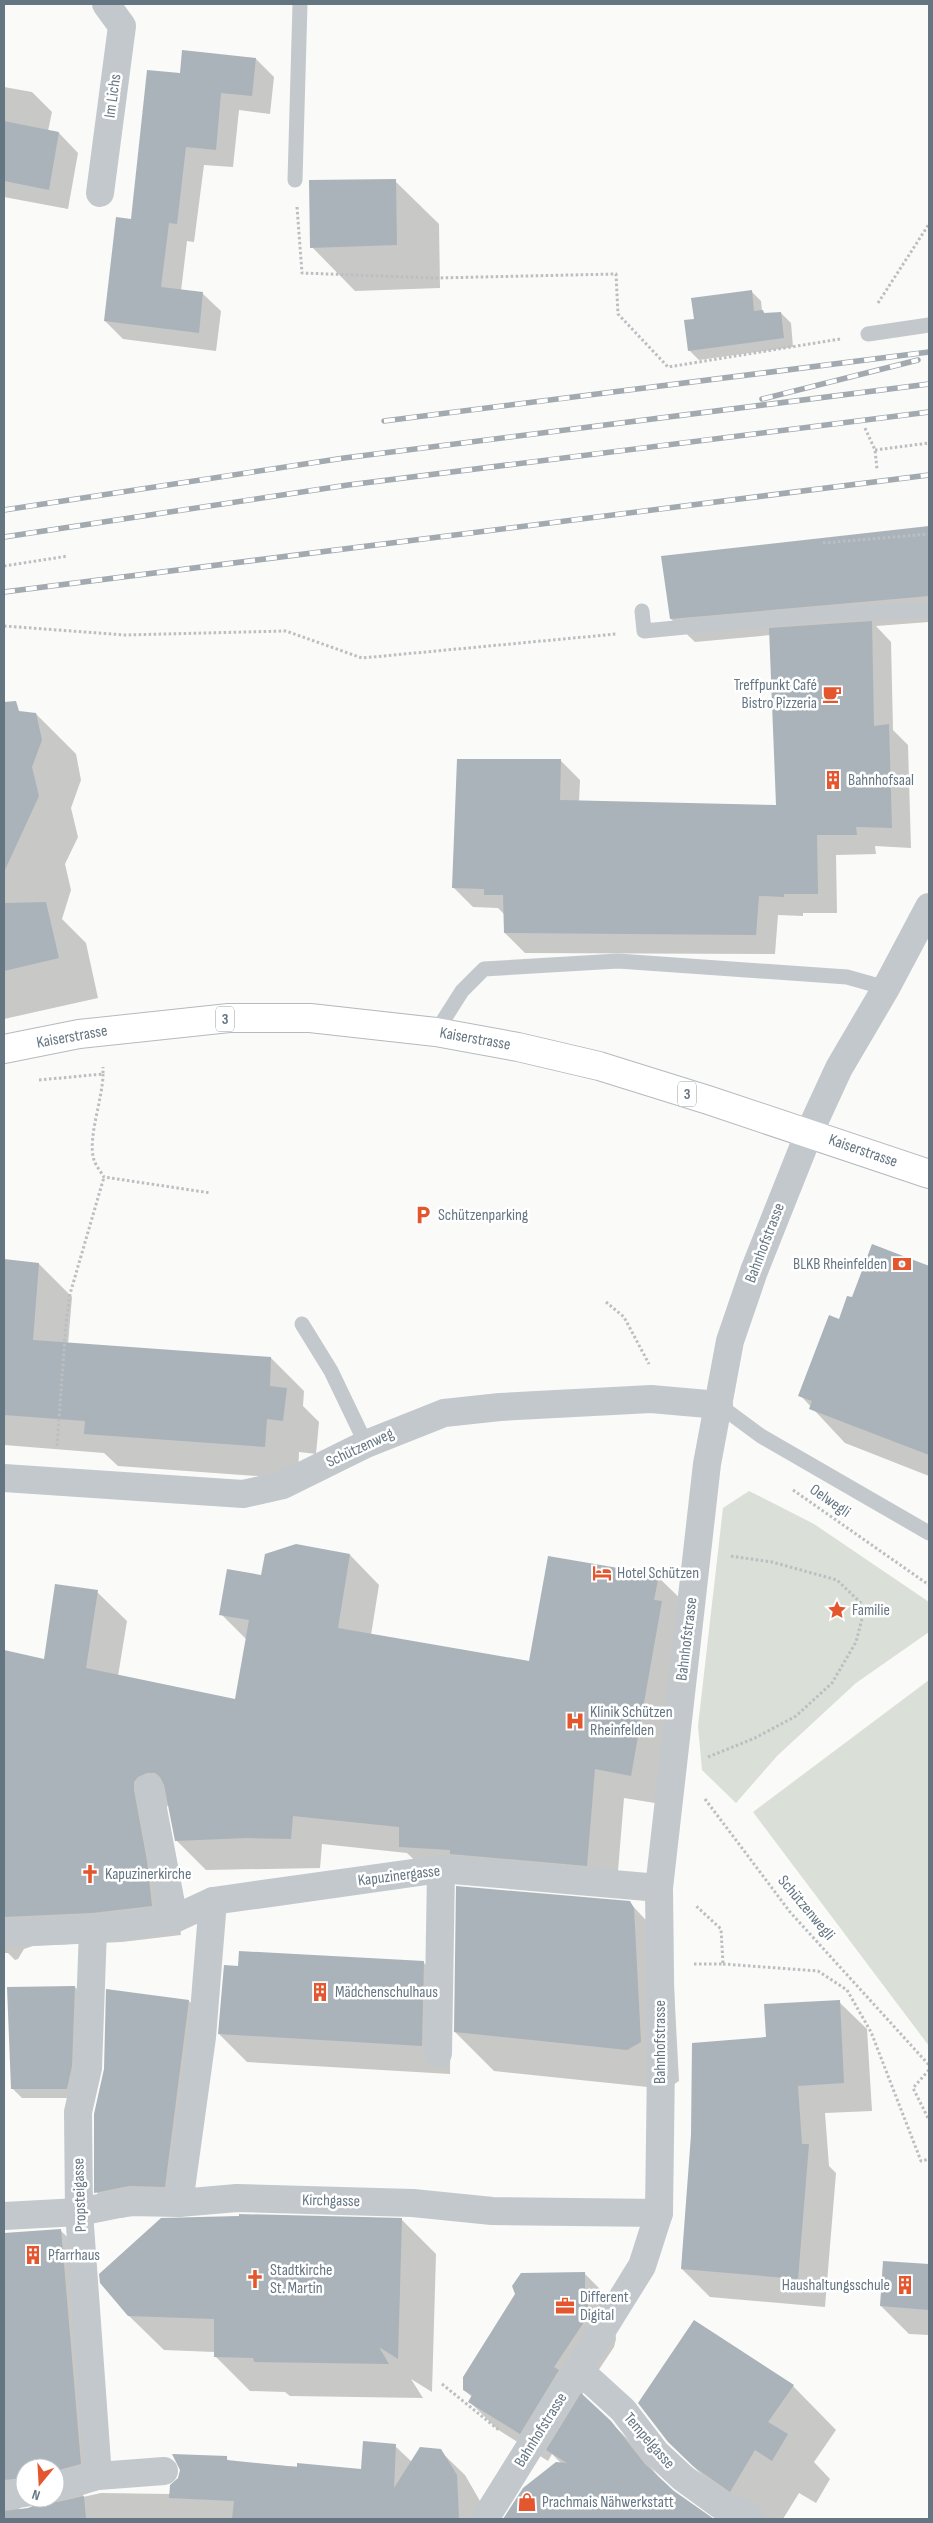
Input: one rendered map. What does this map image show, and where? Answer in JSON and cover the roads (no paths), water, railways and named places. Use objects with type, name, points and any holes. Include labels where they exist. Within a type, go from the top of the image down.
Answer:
[{"type":"main road","name":"Kaiserstrasse","points":[[4,1049],[93,1032],[230,1018],[310,1018],[436,1032],[518,1046],[598,1066],[809,1133],[929,1174]]},
{"type":"street","name":"Im Lichs","points":[[100,193],[122,26],[106,4]]},
{"type":"street","name":"Bahnhofstrasse","points":[[485,2519],[642,2266],[659,2213],[659,1888],[675,1758],[682,1667],[699,1551],[707,1464],[730,1341],[754,1271],[809,1133],[839,1068],[886,988],[929,906]]},
{"type":"street","name":"Schützenweg","points":[[4,1478],[242,1494],[283,1485],[366,1444],[422,1421],[464,1410],[651,1399],[719,1405]]},
{"type":"street","points":[[149,1788],[174,1919]]},
{"type":"street","name":"Kapuzinergasse","points":[[4,1933],[93,1929],[174,1919],[213,1901],[441,1869],[659,1888]]},
{"type":"street","points":[[438,2053],[441,1869]]},
{"type":"street","points":[[179,2202],[202,2037],[213,1901]]},
{"type":"street","name":"Propsteigasse","points":[[93,1929],[88,2068],[78,2112],[79,2212],[98,2476]]},
{"type":"street","name":"Kirchgasse","points":[[4,2216],[79,2212],[129,2202],[179,2202],[237,2198],[413,2203],[492,2212],[659,2213]]},
{"type":"street","name":"Tempelgasse","points":[[578,2369],[623,2410],[656,2453],[683,2478],[720,2505],[744,2513],[751,2519]]},
{"type":"street","points":[[65,2484],[98,2476],[164,2471]]},
{"type":"lane","points":[[295,180],[300,4]]},
{"type":"lane","points":[[868,334],[929,325]]},
{"type":"lane","points":[[642,611],[644,631],[833,613],[929,610]]},
{"type":"lane","points":[[436,1032],[462,991],[484,969],[618,960],[847,977],[886,988]]},
{"type":"lane","points":[[302,1324],[331,1371],[366,1444]]},
{"type":"lane","points":[[719,1405],[761,1436],[929,1533]]},
{"type":"railway","points":[[384,421],[929,352]]},
{"type":"railway","points":[[762,399],[918,360]]},
{"type":"railway","points":[[4,510],[344,458],[929,384]]},
{"type":"railway","points":[[4,537],[348,485],[929,412]]},
{"type":"railway","points":[[4,592],[929,475]]},
{"type":"place","name":"Treffpunkt Café Bistro Pizzeria","points":[[832,694]]},
{"type":"place","name":"Bahnhofsaal","points":[[833,780]]},
{"type":"place","name":"Schützenparking","points":[[423,1215]]},
{"type":"place","name":"BLKB Rheinfelden","points":[[902,1264]]},
{"type":"place","name":"Hotel Schützen","points":[[602,1573]]},
{"type":"place","name":"Familie","points":[[837,1610]]},
{"type":"place","name":"Klinik Schützen Rheinfelden","points":[[575,1721]]},
{"type":"place","name":"Kapuzinerkirche","points":[[90,1874]]},
{"type":"place","name":"Mädchenschulhaus","points":[[320,1992]]},
{"type":"place","name":"Pfarrhaus","points":[[33,2255]]},
{"type":"place","name":"Stadtkirche St. Martin","points":[[255,2279]]},
{"type":"place","name":"Haushaltungsschule","points":[[905,2285]]},
{"type":"place","name":"Different Digital","points":[[565,2306]]},
{"type":"place","name":"Prachmais Nähwerkstatt","points":[[527,2502]]}]
